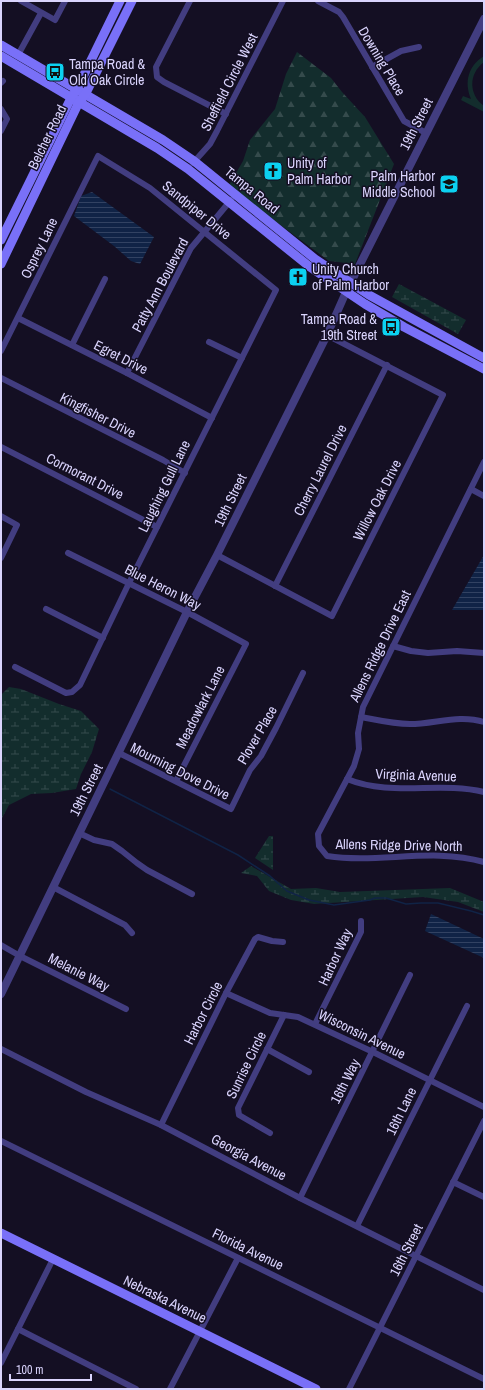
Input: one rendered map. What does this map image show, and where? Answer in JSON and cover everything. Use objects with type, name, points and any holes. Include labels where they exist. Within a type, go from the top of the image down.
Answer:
[{"type":"main road","name":"Belcher Road","points":[[1,264],[75,100],[76,89],[120,1]]},
{"type":"main road","name":"Belcher Road","points":[[1,240],[75,100],[85,95],[132,1]]},
{"type":"main road","name":"Tampa Road","points":[[1,45],[162,140],[230,202],[310,267],[393,310],[466,354],[484,368]]},
{"type":"main road","name":"Tampa Road","points":[[1,56],[146,141],[191,165],[236,194],[349,288]]},
{"type":"main road","name":"Tampa Road","points":[[466,354],[484,358]]},
{"type":"main road","name":"Nebraska Avenue","points":[[1,1233],[316,1389]]},
{"type":"street","points":[[21,1],[55,20],[65,1]]},
{"type":"street","points":[[190,1],[156,67],[157,77],[226,114]]},
{"type":"street","name":"Sheffield Circle West","points":[[191,165],[210,144],[283,1]]},
{"type":"street","name":"Downing Place","points":[[318,1],[339,12],[404,120],[426,133]]},
{"type":"street","points":[[18,55],[41,13]]},
{"type":"street","name":"19th Street","points":[[1,994],[187,612],[217,555],[484,19]]},
{"type":"street","points":[[372,67],[401,51],[419,47]]},
{"type":"street","points":[[1,109],[7,119],[1,132]]},
{"type":"street","name":"Sandpiper Drive","points":[[98,156],[150,188],[276,290]]},
{"type":"street","name":"Osprey Lane","points":[[1,351],[98,156]]},
{"type":"street","name":"Patty Ann Boulevard","points":[[127,373],[191,248],[236,194]]},
{"type":"street","points":[[72,345],[106,279]]},
{"type":"street","name":"Laughing Gull Lane","points":[[15,667],[66,693],[72,692],[80,685],[129,583],[276,290]]},
{"type":"street","name":"Egret Drive","points":[[18,318],[212,418]]},
{"type":"street","name":"Willow Oak Drive","points":[[217,555],[332,616],[443,395],[327,335]]},
{"type":"street","points":[[209,342],[242,358]]},
{"type":"street","name":"Cherry Laurel Drive","points":[[275,586],[387,366]]},
{"type":"street","name":"Kingfisher Drive","points":[[1,378],[163,460],[185,473]]},
{"type":"street","name":"Cormorant Drive","points":[[1,447],[157,528]]},
{"type":"street","name":"Allens Ridge Drive East","points":[[319,846],[318,834],[354,766],[359,749],[358,733],[363,707],[484,462]]},
{"type":"street","points":[[471,488],[484,496]]},
{"type":"street","points":[[1,516],[17,525],[1,558]]},
{"type":"street","name":"Blue Heron Way","points":[[68,553],[187,612],[246,644]]},
{"type":"street","points":[[46,609],[103,638]]},
{"type":"street","name":"Meadowlark Lane","points":[[176,781],[246,644]]},
{"type":"street","points":[[393,646],[411,651],[428,653],[457,651],[484,653]]},
{"type":"street","name":"Plover Place","points":[[231,809],[250,770],[261,756],[276,728],[303,673]]},
{"type":"street","points":[[361,717],[410,724],[455,718],[484,722]]},
{"type":"street","name":"Mourning Dove Drive","points":[[119,753],[231,809]]},
{"type":"street","name":"Virginia Avenue","points":[[347,779],[360,784],[377,787],[442,788],[484,792]]},
{"type":"street","points":[[79,833],[94,840],[112,844],[147,870],[192,894]]},
{"type":"street","name":"Allens Ridge Drive North","points":[[319,846],[327,856],[345,859],[437,855],[459,856],[484,862]]},
{"type":"street","points":[[53,887],[125,925],[132,933]]},
{"type":"street","name":"Harbor Way","points":[[315,1024],[361,932],[361,921]]},
{"type":"street","name":"Harbor Circle","points":[[161,1126],[226,993],[255,939],[258,937],[283,942]]},
{"type":"street","name":"Melanie Way","points":[[1,945],[126,1009]]},
{"type":"street","name":"16th Way","points":[[300,1198],[410,975]]},
{"type":"street","name":"Wisconsin Avenue","points":[[226,993],[270,1013],[298,1017],[315,1024],[484,1108]]},
{"type":"street","name":"16th Lane","points":[[357,1226],[467,1006]]},
{"type":"street","name":"Sunrise Circle","points":[[270,1133],[239,1115],[238,1108],[284,1015]]},
{"type":"street","name":"Georgia Avenue","points":[[1,1049],[86,1092],[161,1126],[300,1198],[484,1290]]},
{"type":"street","points":[[267,1049],[310,1072]]},
{"type":"street","name":"16th Street","points":[[349,1389],[484,1121]]},
{"type":"street","name":"Florida Avenue","points":[[1,1140],[484,1379]]},
{"type":"street","points":[[453,1182],[484,1198]]},
{"type":"street","points":[[170,1389],[238,1258]]},
{"type":"street","points":[[1,1363],[53,1259]]},
{"type":"street","points":[[18,1329],[136,1389]]},
{"type":"green space","points":[[297,52],[331,78],[365,117],[394,164],[355,264],[329,261],[229,185],[243,161],[250,140],[275,109],[286,74]]},
{"type":"green space","points":[[484,56],[484,62],[475,72],[472,84],[475,96],[484,106],[484,112],[461,100],[463,96],[471,99],[468,87],[469,75],[474,65]]},
{"type":"green space","points":[[399,284],[466,320],[458,334],[392,297]]},
{"type":"green space","points":[[9,687],[21,689],[81,711],[99,729],[92,752],[81,774],[76,789],[52,793],[31,794],[9,805],[1,820],[1,695]]},
{"type":"green space","points":[[269,836],[273,836],[273,870],[255,858]]},
{"type":"green space","points":[[251,866],[291,889],[316,888],[340,892],[450,888],[484,902],[484,912],[458,902],[423,897],[314,904],[291,900],[269,891],[257,876],[241,873]]},
{"type":"water","points":[[92,192],[154,237],[140,264],[131,261],[114,246],[74,216],[81,196]]},
{"type":"water","points":[[484,555],[484,610],[452,610]]},
{"type":"water","points":[[431,914],[484,939],[484,958],[425,931]]},
{"type":"waterway","points":[[110,789],[238,855],[270,876],[287,891],[309,900],[334,905],[375,898],[386,898],[406,904],[438,903],[484,915]]},
{"type":"place","name":"Tampa Road & Old Oak Circle","points":[[55,72]]},
{"type":"place","name":"Unity of Palm Harbor","points":[[273,171]]},
{"type":"place","name":"Palm Harbor Middle School","points":[[449,184]]},
{"type":"place","name":"Unity Church of Palm Harbor","points":[[298,277]]},
{"type":"place","name":"Tampa Road & 19th Street","points":[[391,327]]}]
